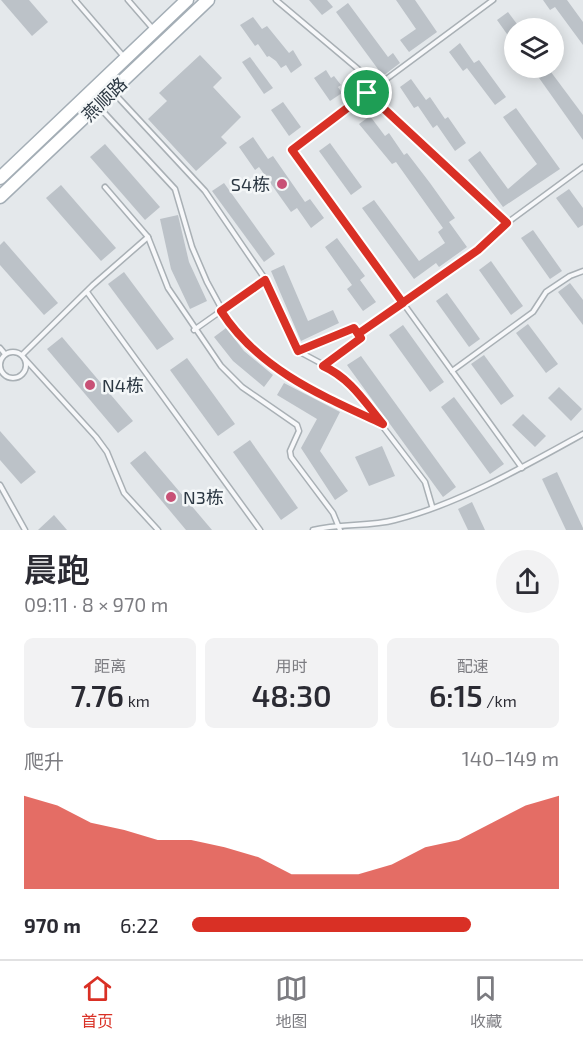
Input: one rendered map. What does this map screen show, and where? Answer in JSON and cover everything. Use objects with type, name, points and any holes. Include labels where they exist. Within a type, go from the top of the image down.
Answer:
[{"type":"main road","name":"燕顺路","points":[[0,178],[187,0]]},
{"type":"main road","name":"燕顺路","points":[[0,198],[208,0]]},
{"type":"lane","points":[[75,0],[126,58]]},
{"type":"lane","points":[[128,0],[155,31]]},
{"type":"lane","points":[[276,0],[377,85]]},
{"type":"lane","points":[[493,0],[292,150],[522,468]]},
{"type":"lane","points":[[112,91],[205,191],[265,280],[298,351],[339,373],[351,385],[425,482],[432,506]]},
{"type":"lane","points":[[367,93],[507,223]]},
{"type":"lane","points":[[97,105],[175,189],[192,247],[221,311],[231,327],[269,364],[316,393],[383,424]]},
{"type":"lane","points":[[358,334],[478,250],[507,223],[583,167]]},
{"type":"lane","points":[[105,187],[148,237],[168,288],[194,330],[221,366],[243,387],[297,425],[300,431],[290,451],[291,457],[333,513],[339,527]]},
{"type":"lane","points":[[24,357],[87,292],[148,237]]},
{"type":"lane","points":[[452,371],[533,312],[546,292],[570,276],[583,271]]},
{"type":"lane","points":[[194,330],[265,280]]},
{"type":"lane","points":[[87,292],[260,530]]},
{"type":"lane","points":[[298,351],[354,328],[361,338],[323,366]]},
{"type":"lane","points":[[0,348],[2,376],[12,378],[22,375],[26,368],[24,357]]},
{"type":"lane","points":[[2,356],[13,351],[24,357],[96,437],[107,452],[124,492],[158,530]]},
{"type":"lane","points":[[313,530],[394,520],[522,468],[583,435]]},
{"type":"lane","points":[[0,485],[25,530]]},
{"type":"building","points":[[1,0],[29,0],[48,22],[32,36]]},
{"type":"building","points":[[309,0],[327,0],[333,7],[322,15]]},
{"type":"building","points":[[396,0],[415,0],[437,32],[409,52],[400,40],[416,29]]},
{"type":"building","points":[[543,0],[567,0],[583,22],[583,45],[555,7],[550,10]]},
{"type":"building","points":[[348,3],[388,57],[393,53],[400,63],[383,76],[336,12]]},
{"type":"building","points":[[508,12],[512,18],[504,18],[504,30],[497,20]]},
{"type":"building","points":[[253,17],[262,29],[267,26],[289,53],[293,50],[302,65],[291,73],[286,65],[281,68],[276,61],[267,57],[258,44],[255,46],[240,25]]},
{"type":"building","points":[[460,43],[474,63],[479,60],[506,97],[495,105],[467,68],[463,71],[449,52]]},
{"type":"building","points":[[200,55],[222,78],[213,87],[241,117],[221,137],[227,143],[196,171],[148,119],[167,101],[159,93]]},
{"type":"building","points":[[250,57],[273,88],[264,94],[242,62]]},
{"type":"building","points":[[326,70],[331,78],[334,76],[341,85],[338,87],[342,93],[330,101],[314,78]]},
{"type":"building","points":[[539,78],[555,78],[583,115],[583,140]]},
{"type":"building","points":[[411,79],[426,100],[430,97],[445,119],[448,117],[466,143],[455,151],[437,125],[433,128],[418,106],[414,108],[400,87]]},
{"type":"building","points":[[283,102],[301,127],[289,136],[271,110]]},
{"type":"building","points":[[516,108],[560,169],[503,207],[468,160],[480,151],[508,189],[537,164],[503,117]]},
{"type":"building","points":[[370,116],[385,136],[389,133],[404,155],[407,153],[430,183],[455,218],[449,222],[467,247],[439,267],[436,263],[414,279],[362,208],[374,200],[419,261],[445,243],[438,232],[443,228],[396,162],[392,164],[359,124]]},
{"type":"building","name":"S4栋","points":[[253,137],[268,159],[273,156],[305,202],[310,199],[324,218],[311,228],[297,208],[291,212],[259,167],[255,170],[239,147]]},
{"type":"building","points":[[330,143],[362,187],[351,195],[319,151]]},
{"type":"building","points":[[105,144],[160,207],[145,220],[90,157]]},
{"type":"building","points":[[224,183],[275,254],[264,262],[212,191]]},
{"type":"building","points":[[61,185],[116,248],[101,261],[46,198]]},
{"type":"building","points":[[569,189],[583,208],[583,225],[578,228],[556,198]]},
{"type":"building","points":[[178,215],[189,262],[207,301],[190,309],[171,269],[160,219]]},
{"type":"building","points":[[533,230],[562,271],[550,279],[521,238]]},
{"type":"building","points":[[337,238],[365,276],[360,280],[376,302],[363,311],[347,289],[352,285],[325,247]]},
{"type":"building","points":[[4,241],[58,303],[44,315],[0,265],[0,245]]},
{"type":"building","points":[[491,261],[523,306],[511,315],[479,270]]},
{"type":"building","points":[[284,265],[308,321],[333,310],[339,323],[301,341],[271,271]]},
{"type":"building","points":[[124,272],[174,339],[157,350],[108,284]]},
{"type":"building","points":[[570,283],[583,300],[583,325],[558,292]]},
{"type":"building","points":[[447,293],[480,339],[469,347],[436,301]]},
{"type":"building","points":[[528,324],[558,364],[546,373],[516,333]]},
{"type":"building","points":[[403,325],[444,382],[430,392],[389,335]]},
{"type":"building","points":[[226,328],[244,351],[273,375],[264,387],[233,361],[214,337]]},
{"type":"building","name":"N4栋","points":[[62,337],[133,421],[118,433],[47,349]]},
{"type":"building","points":[[484,355],[514,396],[501,405],[471,364]]},
{"type":"building","points":[[361,356],[456,487],[443,497],[347,365]]},
{"type":"building","points":[[187,358],[235,424],[218,436],[170,370]]},
{"type":"building","points":[[284,383],[340,412],[320,451],[348,491],[335,500],[301,448],[317,419],[277,395]]},
{"type":"building","points":[[559,387],[582,409],[571,421],[548,398]]},
{"type":"building","points":[[454,397],[504,464],[490,474],[441,407]]},
{"type":"building","points":[[523,414],[546,436],[535,447],[512,425]]},
{"type":"building","points":[[0,431],[36,472],[21,484],[0,460]]},
{"type":"building","points":[[250,440],[298,508],[281,520],[233,452]]},
{"type":"building","points":[[382,446],[395,476],[369,486],[355,457]]},
{"type":"building","name":"N3栋","points":[[145,451],[212,530],[186,530],[130,463]]},
{"type":"building","points":[[557,472],[583,530],[566,530],[542,479]]},
{"type":"building","points":[[472,502],[485,530],[468,530],[458,509]]},
{"type":"building","points":[[54,515],[67,530],[38,530]]},
{"type":"place","name":"S4栋","points":[[282,184]]},
{"type":"place","name":"N4栋","points":[[90,385]]},
{"type":"place","name":"N3栋","points":[[171,497]]},
{"type":"route","points":[[367,93],[292,150],[403,303],[358,334],[354,328],[298,351],[265,280],[221,311],[231,327],[269,364],[316,393],[383,424],[339,373],[323,366],[361,338],[358,334],[447,273],[478,250],[507,223],[367,93]]}]
